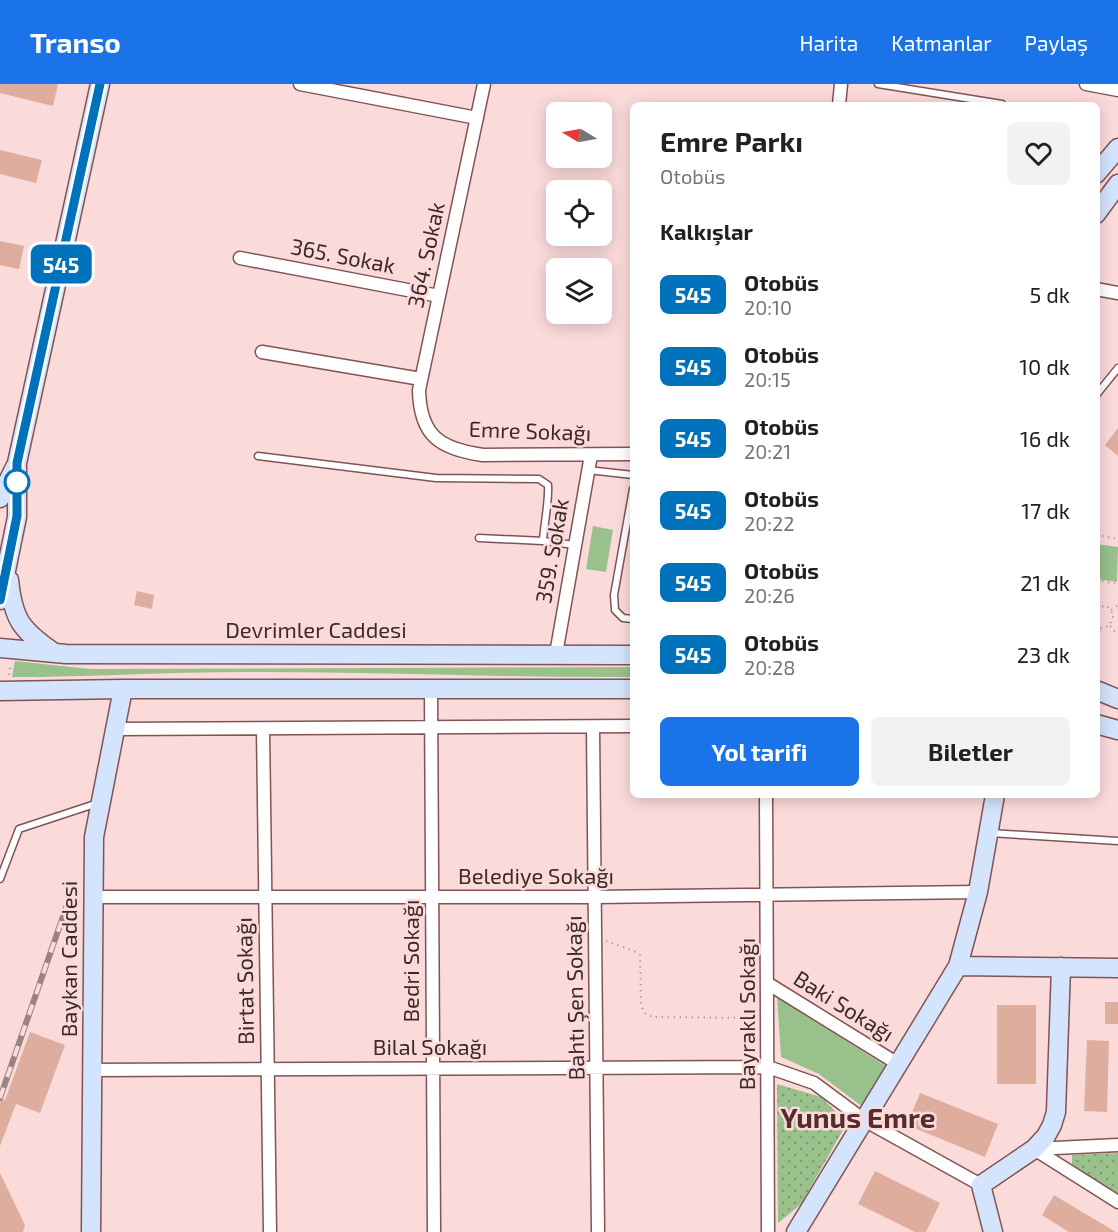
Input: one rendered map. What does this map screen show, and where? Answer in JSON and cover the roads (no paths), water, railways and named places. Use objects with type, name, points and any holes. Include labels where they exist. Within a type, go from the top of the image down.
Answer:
[{"type":"main road","points":[[0,600],[17,516],[17,463],[100,84]]},
{"type":"main road","points":[[1100,169],[1118,148]]},
{"type":"main road","points":[[1100,209],[1118,184]]},
{"type":"main road","points":[[0,498],[17,463]]},
{"type":"main road","points":[[8,562],[12,603],[20,623],[31,637],[54,653]]},
{"type":"main road","name":"Devrimler Caddesi","points":[[5,656],[54,653],[630,655]]},
{"type":"main road","points":[[4,685],[123,689],[630,689]]},
{"type":"main road","name":"Baykan Caddesi","points":[[91,1232],[94,837],[123,689]]},
{"type":"main road","points":[[1100,692],[1118,699]]},
{"type":"main road","points":[[1100,725],[1118,730]]},
{"type":"main road","points":[[987,798],[988,829]]},
{"type":"main road","points":[[796,1232],[958,966],[978,892],[994,798]]},
{"type":"main road","points":[[958,966],[1118,968]]},
{"type":"main road","points":[[993,1232],[981,1185],[1034,1149],[1046,1136],[1056,1112],[1061,967]]},
{"type":"street","points":[[300,84],[477,118]]},
{"type":"street","name":"364. Sokak","points":[[430,434],[419,408],[421,379],[484,84]]},
{"type":"street","points":[[839,102],[841,84]]},
{"type":"street","points":[[1086,84],[1118,90]]},
{"type":"street","name":"365. Sokak","points":[[240,258],[439,296]]},
{"type":"street","points":[[1100,290],[1118,293]]},
{"type":"street","points":[[262,352],[421,379]]},
{"type":"street","name":"Emre Sokağı","points":[[430,434],[451,448],[483,455],[630,454]]},
{"type":"street","name":"359. Sokak","points":[[556,654],[591,454]]},
{"type":"street","name":"Bedri Sokağı","points":[[431,689],[434,1232]]},
{"type":"street","points":[[115,729],[630,726]]},
{"type":"street","name":"Bahtı Şen Sokağı","points":[[593,728],[598,1232]]},
{"type":"street","name":"Birtat Sokağı","points":[[262,729],[270,1232]]},
{"type":"street","name":"Bayraklı Sokağı","points":[[766,798],[768,1232]]},
{"type":"street","name":"Belediye Sokağı","points":[[94,897],[595,897],[978,892]]},
{"type":"street","name":"Baki Sokağı","points":[[767,983],[898,1064]]},
{"type":"street","name":"Bilal Sokağı","points":[[92,1070],[768,1067],[814,1083],[864,1120],[981,1185]]},
{"type":"street","points":[[1034,1149],[1118,1145]]},
{"type":"street","points":[[1034,1149],[1118,1202]]},
{"type":"lane","points":[[878,84],[990,102]]},
{"type":"lane","points":[[1100,390],[1118,368]]},
{"type":"lane","points":[[258,456],[436,478],[539,479],[548,485],[543,541]]},
{"type":"lane","points":[[588,470],[630,475]]},
{"type":"lane","points":[[630,506],[614,595],[615,610],[623,618],[630,619]]},
{"type":"lane","points":[[479,538],[575,545]]},
{"type":"lane","points":[[0,879],[19,829],[101,802]]},
{"type":"lane","points":[[988,829],[1118,841]]},
{"type":"railway","points":[[0,1098],[67,905]]},
{"type":"district","name":"Yunus Emre","points":[[858,1118]]}]
